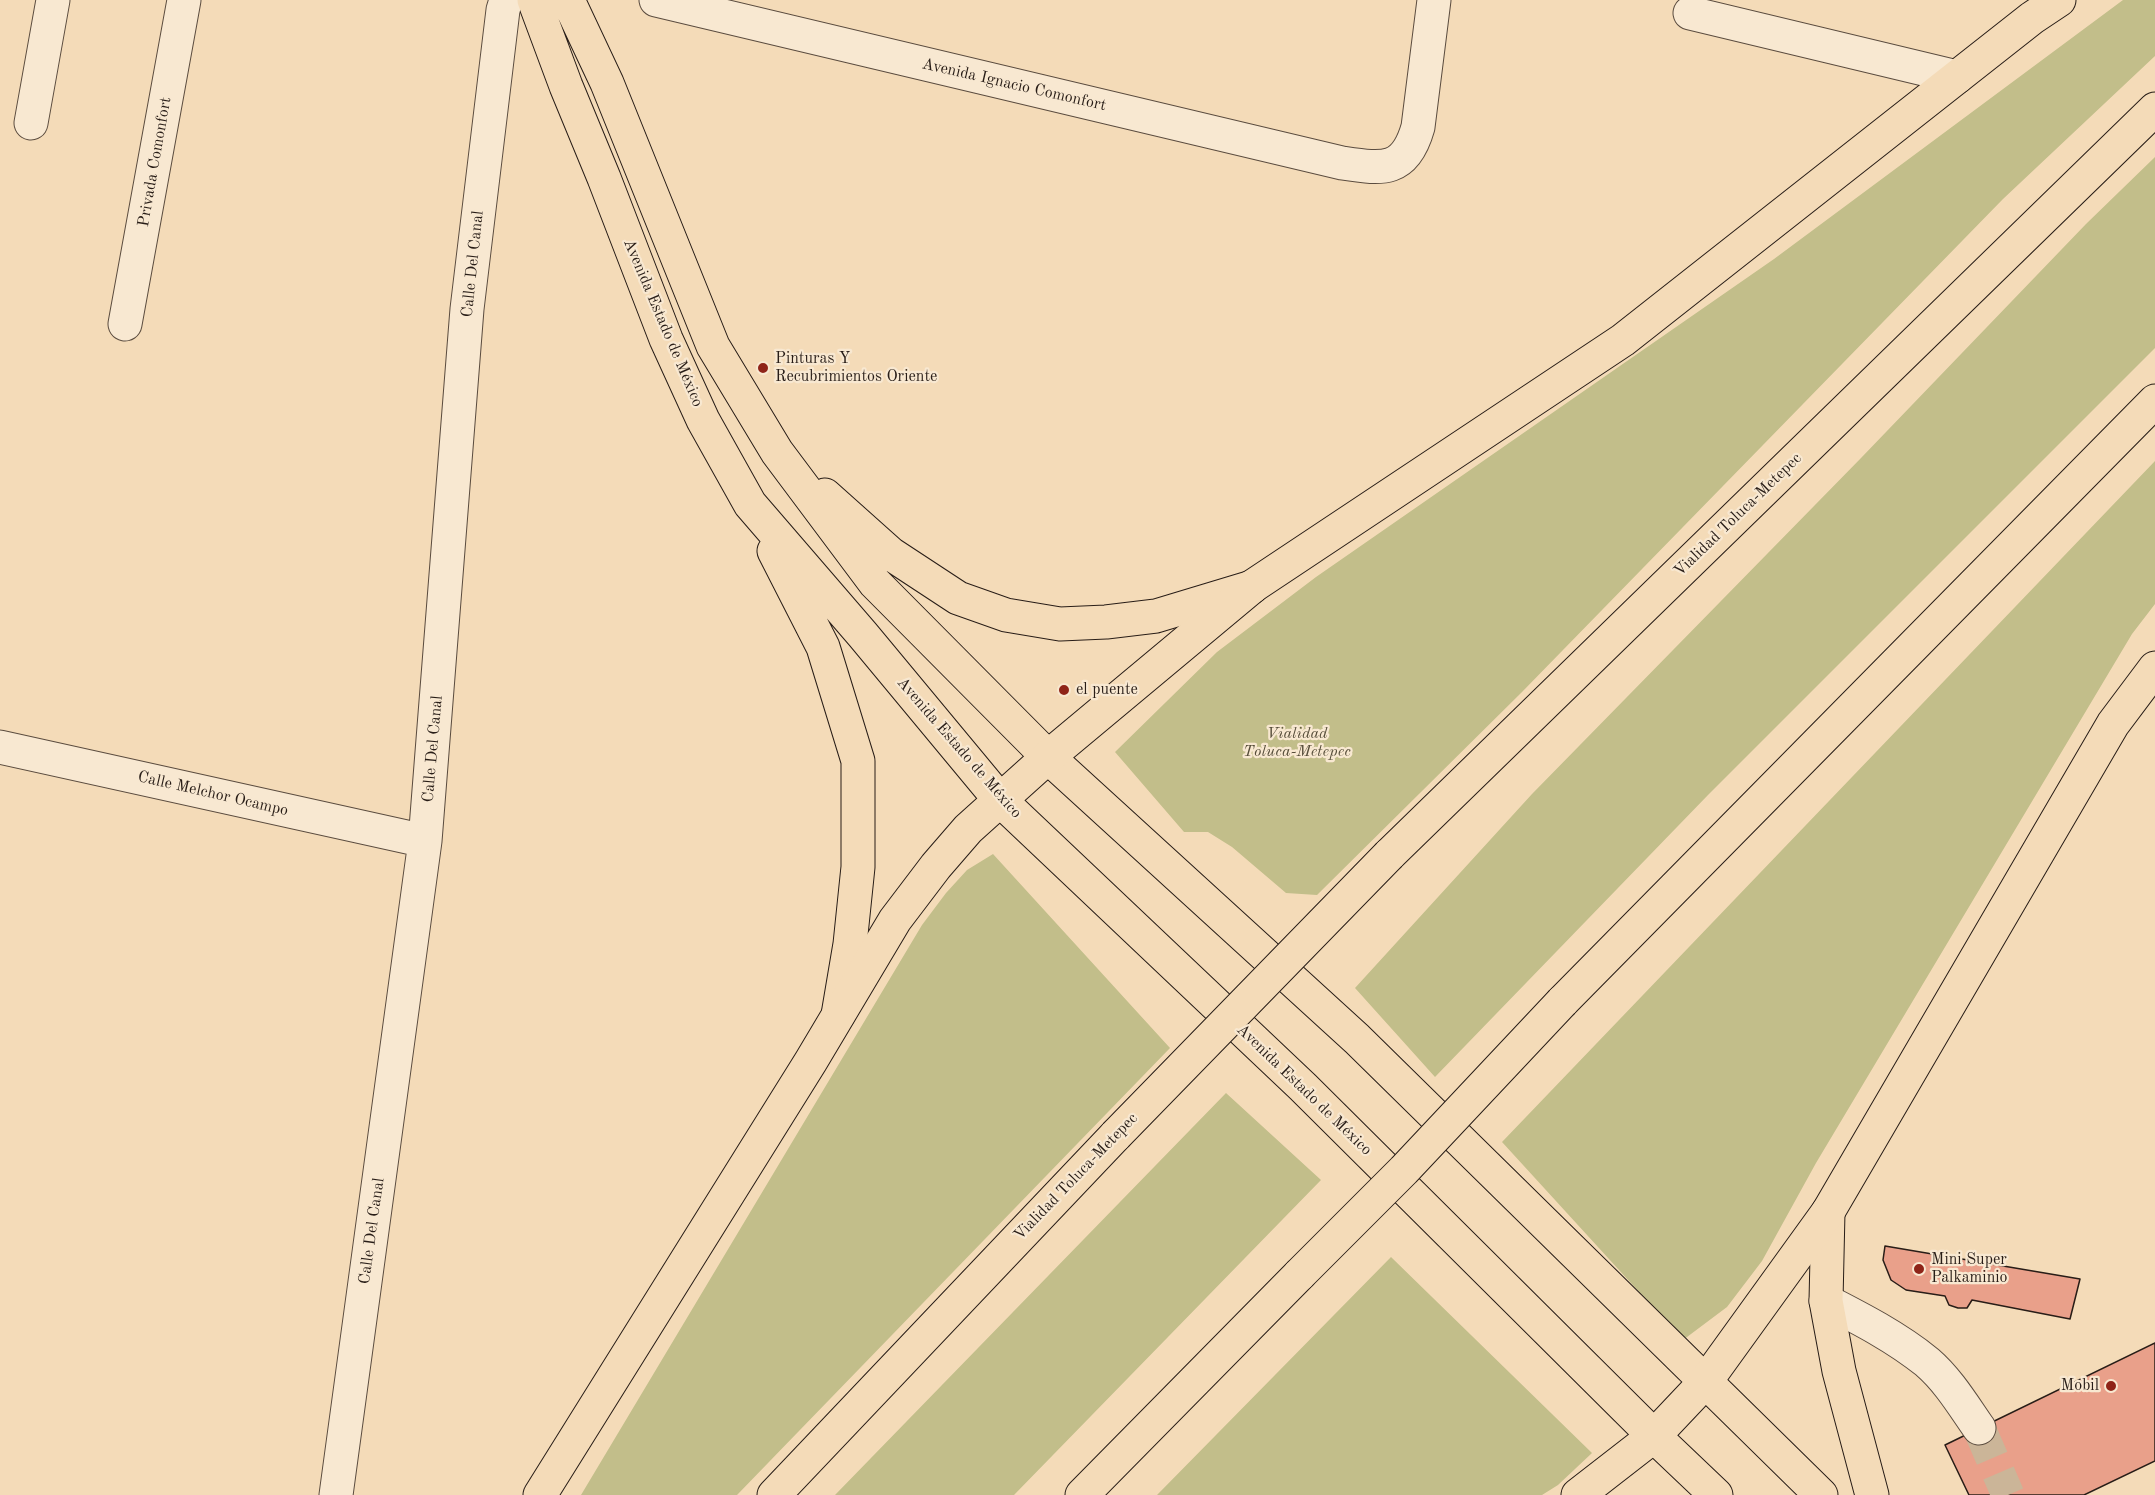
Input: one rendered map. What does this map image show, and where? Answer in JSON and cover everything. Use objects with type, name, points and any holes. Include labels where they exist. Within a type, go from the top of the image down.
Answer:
[{"type":"main road","name":"Avenida Estado de México","points":[[534,0],[666,339],[704,420],[750,504],[863,635],[1000,800],[1303,1088],[1716,1495]]},
{"type":"main road","points":[[568,0],[607,83],[713,346],[777,452],[875,583],[1048,758],[1357,1039],[1821,1495]]},
{"type":"main road","points":[[540,1495],[896,920],[936,866],[968,829],[1048,758],[1253,586],[1623,340],[1957,77],[2027,9],[2059,0]]},
{"type":"main road","name":"Vialidad Toluca-Metepec","points":[[774,1495],[1116,1135],[1389,855],[2155,109]]},
{"type":"main road","points":[[1082,1495],[1404,1170],[1563,1002],[2155,401]]},
{"type":"main road","points":[[777,452],[891,554],[958,598],[1006,615],[1060,624],[1106,622],[1156,616],[1253,586]]},
{"type":"main road","points":[[750,504],[823,647],[858,760],[858,867],[850,944],[837,1018]]},
{"type":"main road","points":[[1578,1495],[1654,1436],[1706,1381],[1828,1212],[2113,724],[2155,668]]},
{"type":"main road","points":[[1828,1212],[1826,1301],[1839,1371],[1872,1495]]},
{"type":"street","points":[[31,123],[53,0]]},
{"type":"street","name":"Privada Comonfort","points":[[125,324],[184,0]]},
{"type":"street","name":"Calle Del Canal","points":[[336,1495],[425,841],[468,309],[502,10],[506,0]]},
{"type":"street","name":"Avenida Ignacio Comonfort","points":[[656,0],[1342,163],[1372,168],[1389,165],[1404,158],[1413,143],[1418,127],[1434,0]]},
{"type":"street","points":[[1690,13],[1957,77]]},
{"type":"street","name":"Calle Melchor Ocampo","points":[[0,747],[425,841]]},
{"type":"street","points":[[1826,1301],[1873,1325],[1927,1362],[1952,1390],[1979,1428]]},
{"type":"green space","name":"Vialidad Toluca-Metepec","points":[[2123,0],[2155,0],[2155,56],[2003,199],[1522,692],[1317,895],[1286,893],[1232,847],[1208,832],[1184,832],[1115,752],[1217,652],[1316,577],[1774,259]]},
{"type":"green space","points":[[2155,157],[2155,348],[1708,795],[1435,1077],[1355,988],[1532,794],[2086,224]]},
{"type":"green space","points":[[2155,461],[2155,604],[2132,634],[1816,1163],[1762,1261],[1727,1307],[1683,1340],[1502,1142]]},
{"type":"green space","points":[[993,854],[1170,1048],[737,1495],[581,1495],[922,925],[967,870]]},
{"type":"green space","points":[[1226,1093],[1321,1180],[1014,1495],[835,1495]]},
{"type":"green space","points":[[1391,1257],[1592,1453],[1558,1485],[1542,1495],[1157,1495]]},
{"type":"building","points":[[1885,1246],[2080,1279],[2070,1319],[1972,1300],[1967,1308],[1958,1308],[1949,1305],[1945,1296],[1906,1290],[1891,1280],[1883,1260]]},
{"type":"building","name":"Mobil","points":[[2155,1343],[2155,1461],[2084,1495],[1969,1495],[1945,1445]]},
{"type":"tunnel","points":[[1979,1428],[2008,1495]]},
{"type":"place","name":"Pinturas Y Recubrimientos Oriente","points":[[763,368]]},
{"type":"place","name":"el puente","points":[[1064,690]]},
{"type":"place","name":"Mini Super Palkaminio","points":[[1919,1269]]},
{"type":"place","name":"Mobil","points":[[2111,1386]]}]
